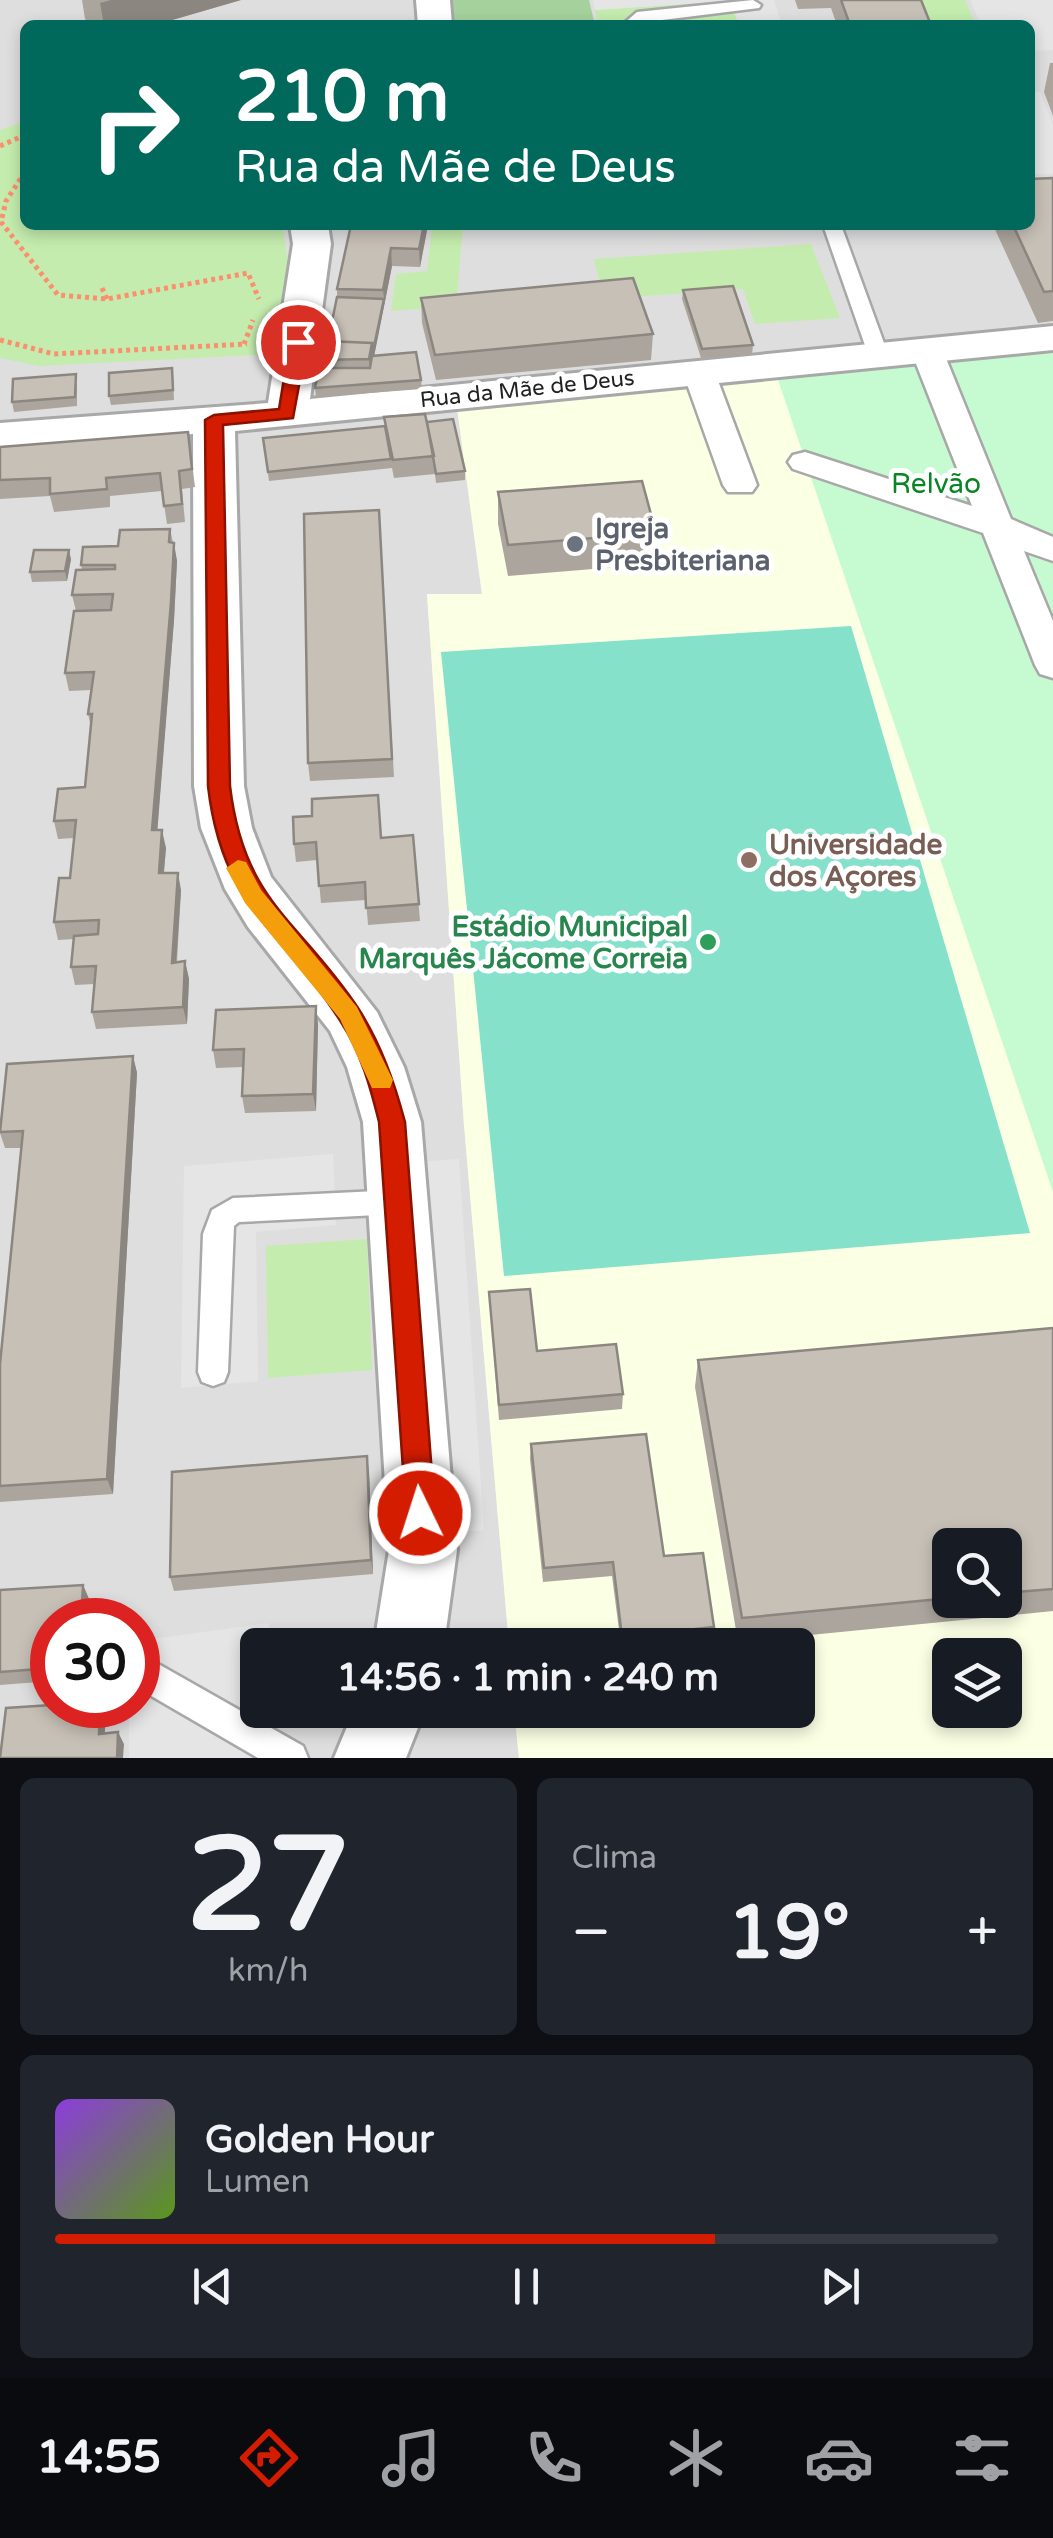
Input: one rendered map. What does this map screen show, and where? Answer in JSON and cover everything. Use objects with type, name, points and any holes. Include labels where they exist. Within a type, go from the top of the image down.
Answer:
[{"type":"street","points":[[287,414],[312,244],[311,230]]},
{"type":"street","name":"Rua da Mãe de Deus","points":[[0,436],[287,414],[698,370],[1053,338]]},
{"type":"street","points":[[927,350],[1053,665]]},
{"type":"street","points":[[698,370],[740,485]]},
{"type":"street","points":[[214,420],[219,786],[225,835],[253,896],[349,1014],[377,1066],[392,1122],[423,1550],[412,1628]]},
{"type":"street","points":[[805,462],[998,526],[1053,550]]},
{"type":"street","points":[[370,1758],[382,1728]]},
{"type":"lane","points":[[634,20],[637,16],[754,5]]},
{"type":"lane","points":[[834,230],[878,354]]},
{"type":"lane","points":[[213,1372],[217,1234],[222,1219],[233,1210],[398,1202]]},
{"type":"lane","points":[[160,1682],[291,1758]]},
{"type":"path","points":[[20,180],[6,201],[1,222],[58,295],[106,299],[248,274],[260,302]]},
{"type":"path","points":[[102,288],[106,299]]},
{"type":"path","points":[[244,344],[254,316]]},
{"type":"path","points":[[0,340],[54,354],[298,342]]},
{"type":"shaded area","points":[[0,0],[1053,0],[1053,353],[457,408],[482,595],[427,595],[464,1125],[508,1628],[240,1628],[240,1728],[516,1728],[519,1758],[0,1758]]},
{"type":"shaded area","points":[[593,0],[774,0],[780,20],[737,20],[730,1],[595,10]]},
{"type":"shaded area","points":[[970,0],[1053,0],[1053,50],[1035,51],[1035,20],[979,20]]},
{"type":"shaded area","points":[[1035,92],[1040,92],[1053,125],[1053,174],[1035,174]]},
{"type":"shaded area","name":"Universidade dos Açores","points":[[1053,353],[1053,1758],[519,1758],[516,1728],[815,1728],[815,1628],[508,1628],[464,1125],[427,594],[482,594],[457,408]]},
{"type":"shaded area","points":[[333,1154],[336,1225],[256,1232],[258,1381],[181,1388],[184,1166]]},
{"type":"shaded area","points":[[459,1159],[484,1530],[437,1534],[418,1162]]},
{"type":"shaded area","points":[[269,1623],[269,1628],[240,1628],[240,1728],[274,1728],[276,1758],[129,1758],[129,1728],[160,1728],[160,1638]]},
{"type":"green space","points":[[441,0],[589,0],[594,20],[443,20]]},
{"type":"green space","points":[[914,0],[965,0],[974,20],[922,20]]},
{"type":"green space","points":[[730,1],[737,20],[598,20],[595,10]]},
{"type":"green space","points":[[20,123],[20,230],[283,230],[291,281],[274,354],[39,366],[0,358],[0,130]]},
{"type":"green space","points":[[432,230],[463,230],[456,306],[391,311],[396,274],[427,271]]},
{"type":"green space","points":[[811,244],[840,318],[755,324],[743,289],[604,299],[594,259]]},
{"type":"green space","name":"Relvão","points":[[1053,353],[1053,1192],[777,377]]},
{"type":"green space","name":"Estádio Municipal Marquês Jácome Correia","points":[[851,626],[1030,1233],[504,1276],[441,652]]},
{"type":"green space","points":[[367,1239],[372,1370],[268,1378],[266,1246]]},
{"type":"building","points":[[841,0],[921,0],[929,20],[848,20]]},
{"type":"building","points":[[1053,178],[1053,291],[1044,292],[1015,230],[1035,230],[1035,179]]},
{"type":"building","points":[[350,230],[423,230],[419,249],[391,248],[383,290],[337,289]]},
{"type":"building","points":[[633,278],[653,334],[435,355],[421,298]]},
{"type":"building","points":[[733,286],[753,345],[702,349],[683,290]]},
{"type":"building","points":[[337,297],[384,299],[373,351],[372,343],[328,341]]},
{"type":"building","points":[[325,341],[372,343],[369,359],[318,360]]},
{"type":"building","points":[[416,352],[421,380],[315,388],[319,368],[370,368],[372,356]]},
{"type":"building","points":[[172,368],[173,390],[109,396],[109,373]]},
{"type":"building","points":[[76,374],[75,397],[12,402],[13,379]]},
{"type":"building","points":[[425,414],[434,456],[393,460],[384,417]]},
{"type":"building","points":[[453,419],[465,471],[436,474],[427,422]]},
{"type":"building","points":[[385,426],[391,459],[268,472],[263,438]]},
{"type":"building","points":[[188,432],[192,469],[179,471],[182,504],[164,506],[160,473],[106,478],[107,489],[50,494],[50,478],[0,480],[0,447]]},
{"type":"building","points":[[642,481],[656,533],[508,545],[498,492]]},
{"type":"building","points":[[379,510],[392,759],[308,763],[304,514]]},
{"type":"building","points":[[170,529],[169,542],[174,543],[171,602],[152,830],[162,830],[159,873],[178,873],[172,963],[185,961],[183,1007],[92,1012],[96,966],[71,967],[74,936],[98,934],[99,920],[54,922],[59,878],[70,878],[76,820],[54,821],[58,789],[85,787],[92,714],[88,714],[94,672],[65,673],[74,611],[111,610],[113,594],[72,595],[76,570],[115,569],[115,565],[81,565],[83,547],[118,546],[120,530]]},
{"type":"building","points":[[34,550],[69,550],[65,571],[30,572]]},
{"type":"building","points":[[378,795],[381,838],[413,835],[419,904],[366,908],[365,882],[319,886],[316,842],[294,844],[293,817],[312,816],[312,799]]},
{"type":"building","points":[[316,1006],[313,1094],[242,1096],[244,1049],[213,1050],[216,1010]]},
{"type":"building","points":[[133,1056],[107,1479],[0,1486],[0,1364],[23,1131],[0,1132],[7,1064]]},
{"type":"building","points":[[530,1289],[537,1351],[616,1344],[623,1394],[499,1405],[489,1292]]},
{"type":"building","points":[[1053,1328],[1053,1589],[1022,1592],[1022,1528],[932,1528],[932,1600],[742,1618],[698,1360]]},
{"type":"building","points":[[646,1434],[664,1556],[703,1553],[714,1627],[621,1628],[613,1562],[544,1568],[531,1444]]},
{"type":"building","points":[[367,1456],[371,1560],[170,1577],[172,1472]]},
{"type":"building","points":[[83,1585],[82,1598],[30,1598],[30,1670],[0,1672],[0,1590]]},
{"type":"building","points":[[30,1706],[30,1728],[99,1728],[99,1734],[118,1732],[117,1758],[0,1758],[6,1708]]},
{"type":"slow traffic","points":[[238,868],[253,896],[349,1014],[381,1080]]},
{"type":"place","name":"Igreja Presbiteriana","points":[[575,544]]},
{"type":"place","name":"Universidade dos Açores","points":[[749,860]]},
{"type":"place","name":"Estádio Municipal Marquês Jácome Correia","points":[[708,942]]},
{"type":"route","points":[[298,342],[287,414],[214,420],[219,786],[225,835],[253,896],[349,1014],[377,1066],[392,1122],[420,1513]]}]
